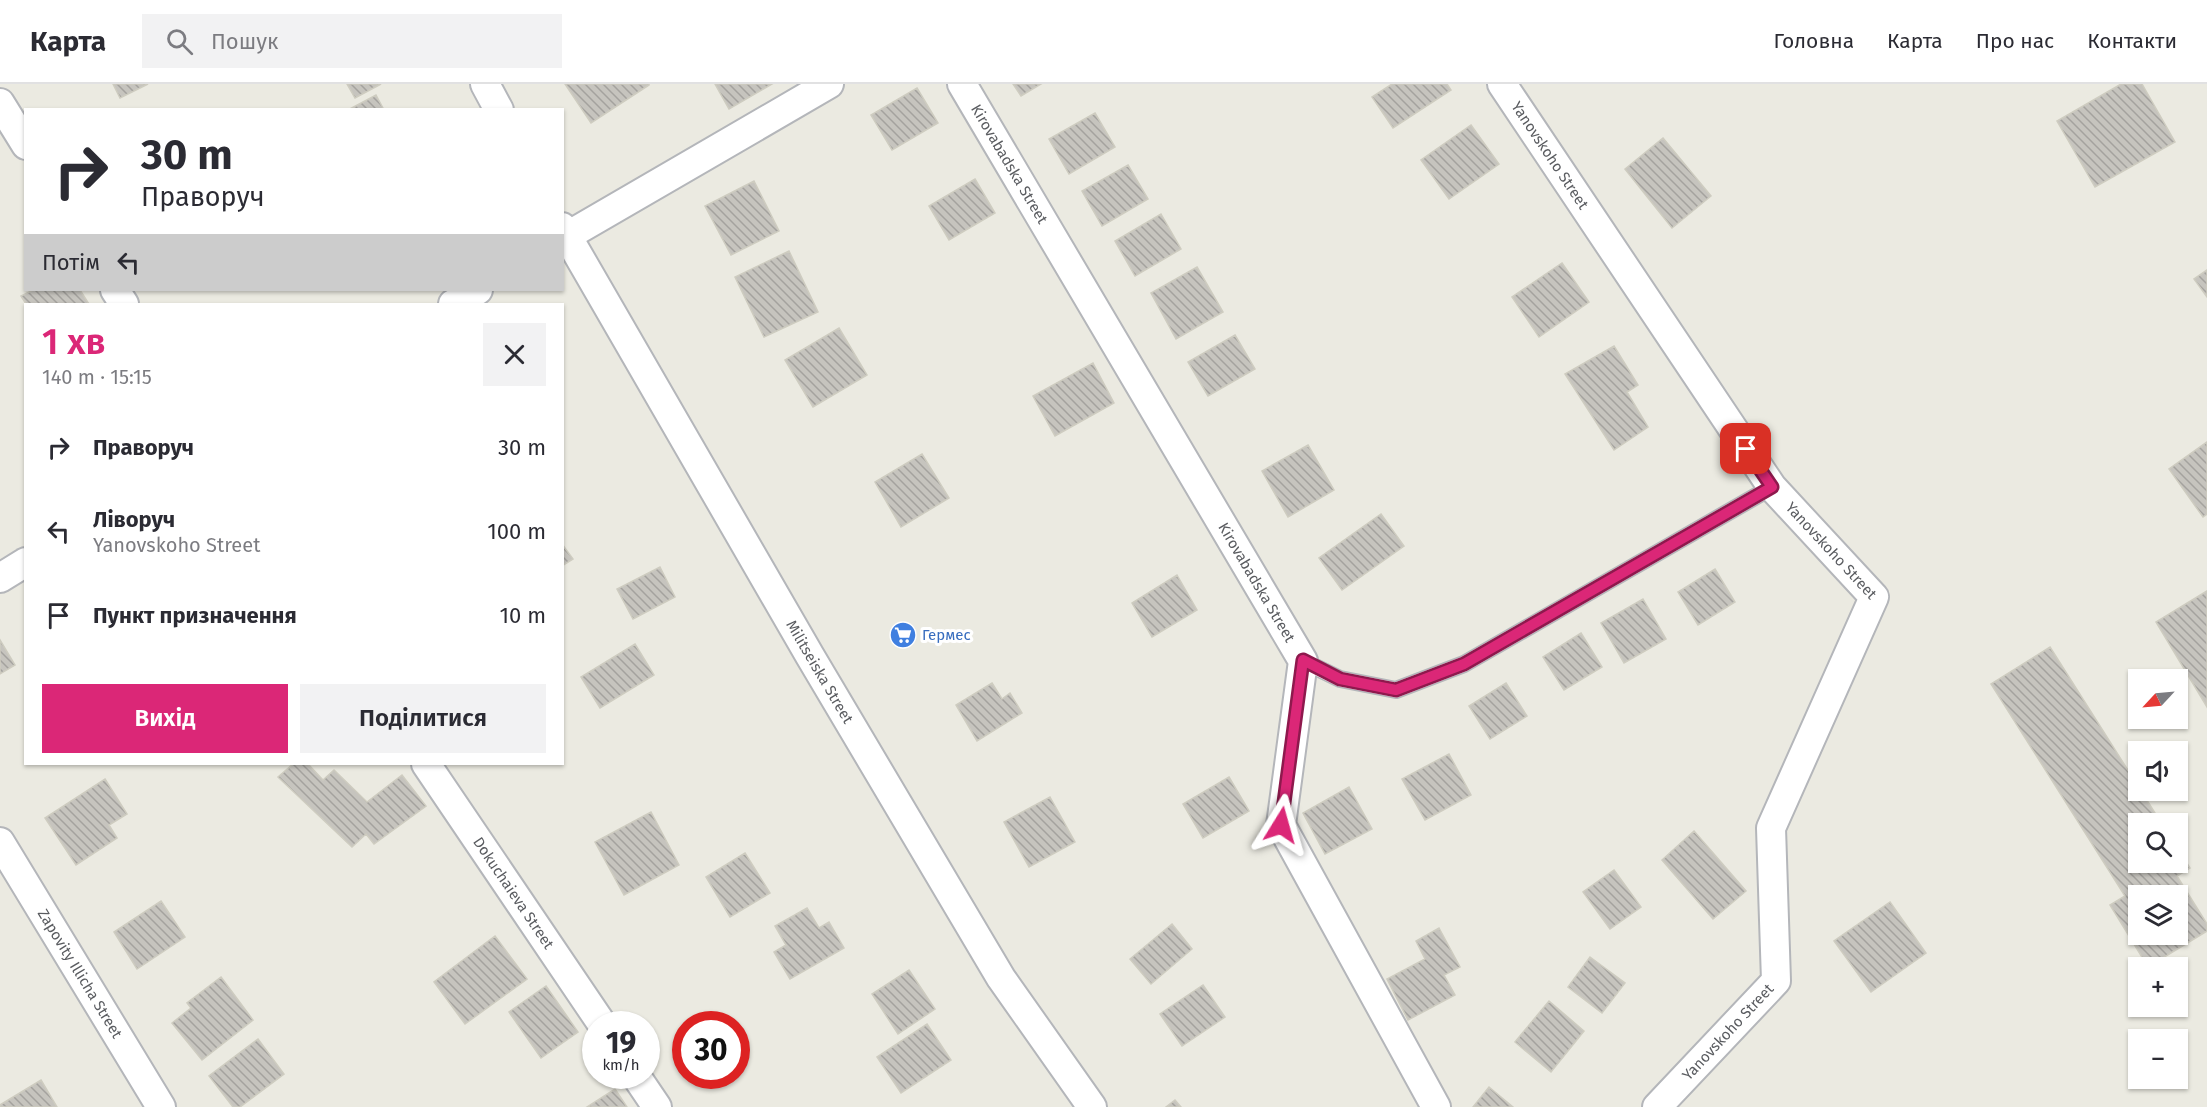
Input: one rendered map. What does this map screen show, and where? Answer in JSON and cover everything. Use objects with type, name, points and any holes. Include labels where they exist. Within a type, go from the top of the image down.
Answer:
[{"type":"street","points":[[485,84],[498,108]]},
{"type":"street","points":[[564,234],[829,84]]},
{"type":"street","name":"Kirovabadska Street","points":[[962,84],[1303,660]]},
{"type":"street","name":"Yanovskoho Street","points":[[1502,84],[1772,487],[1874,597],[1771,828],[1776,981],[1657,1107]]},
{"type":"street","points":[[0,103],[24,142]]},
{"type":"street","name":"Militseiska Street","points":[[564,234],[1001,978],[1092,1107]]},
{"type":"street","points":[[455,303],[476,291]]},
{"type":"street","points":[[0,578],[24,563]]},
{"type":"street","points":[[1303,660],[1281,825],[1436,1107]]},
{"type":"street","name":"Dokuchaieva Street","points":[[427,765],[593,1011]]},
{"type":"street","name":"Zapovity Illicha Street","points":[[0,842],[161,1107]]},
{"type":"street","points":[[645,1089],[657,1107]]},
{"type":"lane","points":[[1303,660],[1340,679],[1396,690],[1464,664],[1772,487]]},
{"type":"building","points":[[113,84],[148,84],[120,98]]},
{"type":"building","points":[[347,84],[381,84],[355,98]]},
{"type":"building","points":[[565,84],[649,84],[649,85],[591,123]]},
{"type":"building","points":[[715,84],[772,84],[729,109]]},
{"type":"building","points":[[1013,84],[1041,84],[1021,96]]},
{"type":"building","points":[[1392,84],[1447,84],[1451,90],[1393,128],[1372,97]]},
{"type":"building","points":[[2121,84],[2142,84],[2175,142],[2095,187],[2057,121]]},
{"type":"building","points":[[917,88],[938,123],[892,150],[871,115]]},
{"type":"building","points":[[376,95],[383,108],[352,108]]},
{"type":"building","points":[[1095,113],[1115,147],[1069,174],[1049,139]]},
{"type":"building","points":[[1471,125],[1499,164],[1449,199],[1421,160]]},
{"type":"building","points":[[1663,138],[1711,196],[1672,228],[1625,169]]},
{"type":"building","points":[[1128,165],[1148,199],[1102,226],[1082,191]]},
{"type":"building","points":[[975,179],[995,213],[949,240],[929,206]]},
{"type":"building","points":[[754,181],[779,231],[731,255],[705,206]]},
{"type":"building","points":[[1161,214],[1181,249],[1135,276],[1115,241]]},
{"type":"building","points":[[789,251],[818,312],[764,337],[735,277]]},
{"type":"building","points":[[1562,263],[1589,302],[1539,337],[1512,297]]},
{"type":"building","points":[[1197,267],[1223,312],[1176,339],[1151,293]]},
{"type":"building","points":[[2207,270],[2207,297],[2194,279]]},
{"type":"building","points":[[31,291],[81,291],[88,303],[25,303],[21,296]]},
{"type":"building","points":[[839,328],[867,375],[813,407],[785,360]]},
{"type":"building","points":[[1235,335],[1255,369],[1208,396],[1188,362]]},
{"type":"building","points":[[1614,346],[1638,385],[1627,392],[1648,427],[1614,450],[1565,374]]},
{"type":"building","points":[[1093,363],[1114,403],[1055,436],[1033,396]]},
{"type":"building","points":[[2207,442],[2207,514],[2203,517],[2169,469]]},
{"type":"building","points":[[1308,445],[1334,490],[1288,517],[1262,471]]},
{"type":"building","points":[[922,454],[949,498],[901,527],[875,482]]},
{"type":"building","points":[[1381,514],[1404,546],[1342,590],[1319,558]]},
{"type":"building","points":[[564,547],[573,559],[564,565]]},
{"type":"building","points":[[660,567],[675,597],[633,619],[617,589]]},
{"type":"building","points":[[1715,569],[1735,602],[1698,625],[1678,592]]},
{"type":"building","points":[[1177,575],[1197,610],[1152,637],[1132,603]]},
{"type":"building","points":[[2207,591],[2207,707],[2188,675],[2188,669],[2184,669],[2156,622]]},
{"type":"building","points":[[1643,599],[1666,639],[1624,663],[1601,623]]},
{"type":"building","points":[[1581,633],[1602,667],[1564,690],[1543,657]]},
{"type":"building","points":[[0,640],[15,665],[0,674]]},
{"type":"building","points":[[635,644],[654,675],[600,708],[581,677]]},
{"type":"building","points":[[2050,647],[2128,770],[2128,801],[2147,801],[2155,813],[2128,813],[2128,873],[2182,873],[2177,876],[2183,885],[2128,885],[2128,934],[2110,905],[2125,896],[1991,684]]},
{"type":"building","points":[[992,683],[1002,699],[1010,693],[1022,713],[977,741],[956,705]]},
{"type":"building","points":[[1506,683],[1527,716],[1490,739],[1469,706]]},
{"type":"building","points":[[1449,754],[1471,795],[1425,820],[1402,779]]},
{"type":"building","points":[[292,765],[309,765],[323,780],[334,770],[367,802],[402,775],[426,806],[374,844],[366,834],[352,847],[278,777]]},
{"type":"building","points":[[1229,777],[1249,811],[1203,838],[1183,804]]},
{"type":"building","points":[[105,779],[127,814],[109,825],[117,838],[76,865],[45,818]]},
{"type":"building","points":[[1349,787],[1372,829],[1325,854],[1303,813]]},
{"type":"building","points":[[1050,797],[1075,842],[1029,867],[1004,822]]},
{"type":"building","points":[[651,812],[679,865],[624,895],[595,842]]},
{"type":"building","points":[[1694,831],[1746,891],[1713,919],[1662,860]]},
{"type":"building","points":[[745,853],[770,893],[730,917],[706,877]]},
{"type":"building","points":[[1614,870],[1641,907],[1610,929],[1583,892]]},
{"type":"building","points":[[2188,894],[2207,924],[2207,931],[2188,943]]},
{"type":"building","points":[[161,901],[185,937],[137,969],[114,932]]},
{"type":"building","points":[[1890,902],[1926,953],[1871,992],[1834,941]]},
{"type":"building","points":[[807,908],[819,928],[829,922],[844,948],[790,979],[774,952],[786,945],[775,926]]},
{"type":"building","points":[[1172,924],[1192,949],[1151,984],[1130,959]]},
{"type":"building","points":[[1439,928],[1460,967],[1444,975],[1455,995],[1408,1020],[1387,979],[1425,959],[1416,941]]},
{"type":"building","points":[[495,936],[527,979],[465,1024],[434,982]]},
{"type":"building","points":[[2135,945],[2184,945],[2164,957],[2142,957]]},
{"type":"building","points":[[1590,957],[1625,983],[1602,1013],[1568,987]]},
{"type":"building","points":[[909,970],[935,1009],[898,1034],[872,994]]},
{"type":"building","points":[[221,977],[253,1020],[202,1060],[172,1023],[191,1008],[187,1003]]},
{"type":"building","points":[[1203,985],[1225,1017],[1182,1046],[1160,1014]]},
{"type":"building","points":[[546,986],[578,1032],[541,1058],[509,1012]]},
{"type":"building","points":[[1549,1001],[1584,1031],[1551,1072],[1515,1042]]},
{"type":"building","points":[[927,1024],[951,1060],[901,1093],[877,1057]]},
{"type":"building","points":[[258,1039],[284,1074],[240,1107],[233,1107],[209,1076]]},
{"type":"building","points":[[41,1080],[57,1107],[0,1107],[0,1105]]},
{"type":"building","points":[[1489,1087],[1513,1107],[1473,1107]]},
{"type":"building","points":[[615,1089],[627,1107],[587,1107]]},
{"type":"building","points":[[1175,1100],[1181,1107],[1166,1107]]},
{"type":"place","name":"Гермес","points":[[903,635]]},
{"type":"route","points":[[1281,825],[1303,660],[1340,679],[1396,690],[1464,664],[1772,487],[1746,449]]}]
